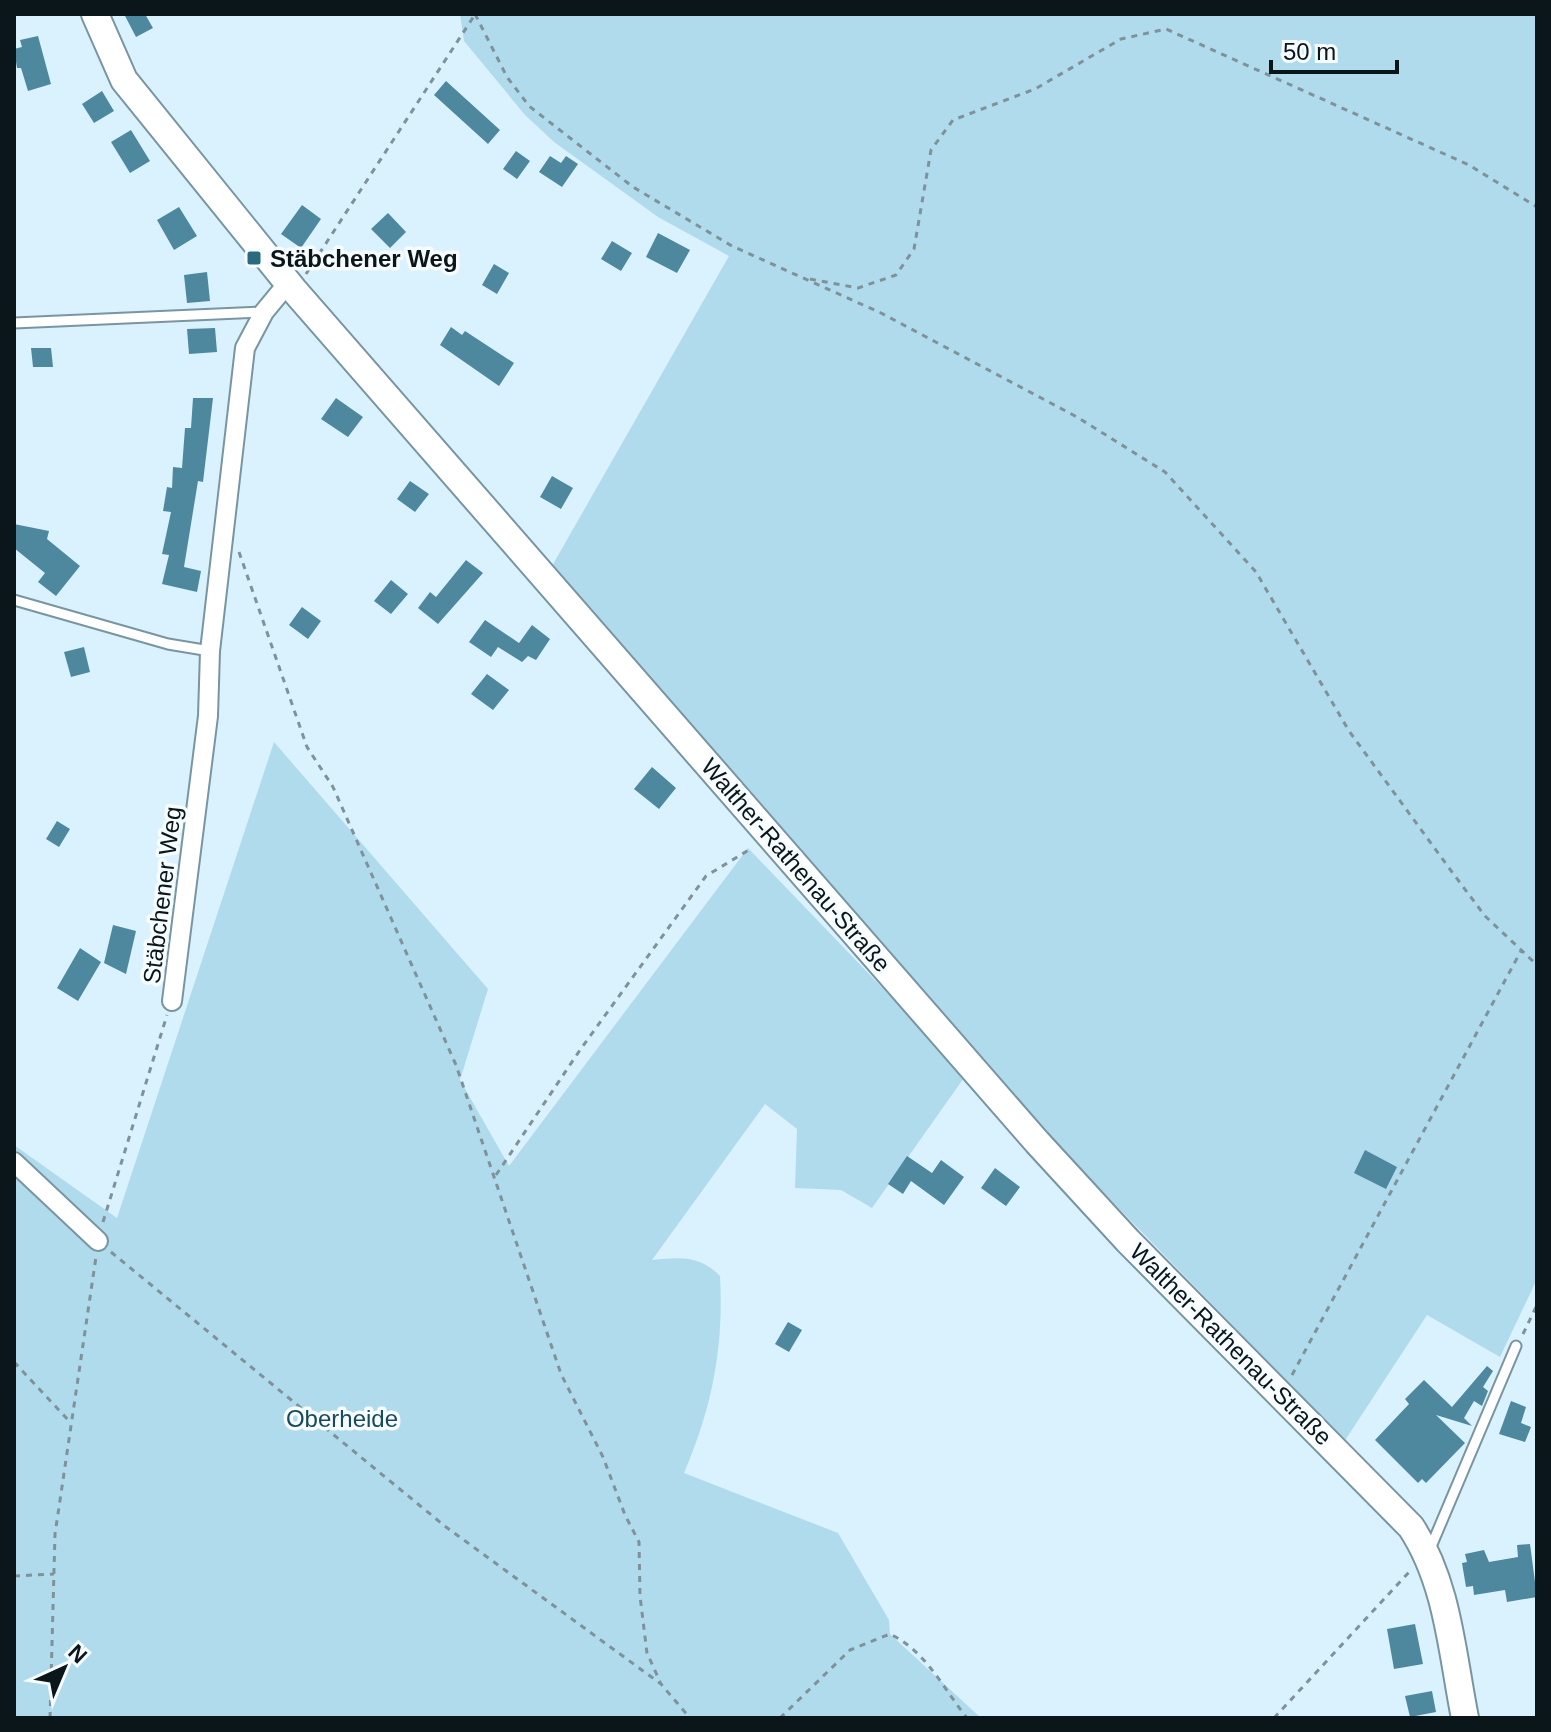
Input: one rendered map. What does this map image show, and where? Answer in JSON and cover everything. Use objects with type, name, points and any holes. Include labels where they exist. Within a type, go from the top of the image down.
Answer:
[{"type":"street","name":"Walther-Rathenau-Straße","points":[[95,14],[124,80],[290,286],[1037,1142],[1128,1241],[1389,1501],[1428,1552],[1438,1576],[1465,1718]]},
{"type":"street","name":"Stäbchener Weg","points":[[172,1001],[208,716],[210,651],[245,348],[264,312],[290,286]]},
{"type":"street","points":[[14,1162],[98,1241]]},
{"type":"lane","points":[[14,323],[264,312]]},
{"type":"lane","points":[[14,600],[168,644],[210,651]]},
{"type":"lane","points":[[1428,1552],[1516,1346]]},
{"type":"path","points":[[290,286],[475,14],[507,77],[529,106],[633,187],[732,246],[881,313],[1077,417],[1165,472],[1256,572],[1349,731],[1485,916],[1537,965]]},
{"type":"path","points":[[801,277],[858,288],[896,275],[914,249],[931,150],[953,120],[1035,89],[1121,39],[1166,29],[1469,165],[1537,207]]},
{"type":"path","points":[[224,524],[245,564],[307,747],[333,787],[456,1065],[496,1175],[561,1374],[603,1457],[639,1542],[640,1596],[647,1653],[661,1684]]},
{"type":"path","points":[[496,1175],[580,1050],[706,876],[769,834]]},
{"type":"path","points":[[1281,1395],[1522,949]]},
{"type":"path","points":[[50,1718],[55,1534],[98,1241],[172,1001]]},
{"type":"path","points":[[98,1241],[446,1527],[661,1684],[690,1718]]},
{"type":"path","points":[[1516,1346],[1537,1305]]},
{"type":"path","points":[[14,1362],[71,1423]]},
{"type":"path","points":[[1274,1718],[1428,1552]]},
{"type":"path","points":[[14,1576],[55,1574]]},
{"type":"path","points":[[780,1718],[850,1650],[890,1634],[910,1643],[967,1718]]},
{"type":"green space","points":[[460,14],[1537,14],[1537,1279],[1500,1357],[1427,1315],[1342,1445],[1244,1337],[1061,1149],[552,566],[729,256],[658,217],[554,142],[525,115],[464,41]]},
{"type":"green space","name":"Oberheide","points":[[274,742],[488,989],[460,1080],[509,1166],[748,848],[966,1075],[872,1208],[841,1190],[795,1188],[797,1129],[765,1104],[652,1260],[679,1258],[696,1261],[720,1276],[720,1328],[714,1377],[702,1425],[684,1473],[838,1533],[889,1620],[890,1634],[981,1718],[14,1718],[14,1145],[117,1218]]},
{"type":"building","points":[[124,14],[145,14],[153,28],[136,37]]},
{"type":"building","points":[[38,36],[51,84],[28,91],[21,68],[17,68],[14,49],[22,47],[20,40]]},
{"type":"building","points":[[446,81],[500,130],[488,144],[434,95]]},
{"type":"building","points":[[102,91],[114,111],[94,123],[82,104]]},
{"type":"building","points":[[131,130],[150,161],[130,173],[111,142]]},
{"type":"building","points":[[516,151],[530,161],[517,179],[503,169]]},
{"type":"building","points":[[550,156],[561,163],[566,156],[578,164],[562,187],[539,172]]},
{"type":"building","points":[[302,205],[321,219],[301,248],[281,234]]},
{"type":"building","points":[[179,207],[197,236],[174,250],[157,220]]},
{"type":"building","points":[[388,213],[406,232],[390,248],[371,229]]},
{"type":"building","points":[[658,233],[690,250],[677,273],[646,257]]},
{"type":"building","points":[[612,241],[632,253],[621,271],[601,259]]},
{"type":"building","points":[[494,264],[509,273],[497,294],[482,285]]},
{"type":"building","points":[[207,272],[210,301],[187,303],[184,275]]},
{"type":"building","points":[[451,327],[462,335],[465,331],[514,363],[499,386],[440,345]]},
{"type":"building","points":[[215,328],[217,352],[189,354],[187,329]]},
{"type":"building","points":[[31,348],[51,348],[53,367],[33,367]]},
{"type":"building","points":[[193,398],[213,398],[203,482],[198,481],[184,567],[201,571],[197,592],[162,584],[169,555],[162,554],[171,512],[163,511],[167,487],[172,488],[173,467],[182,468],[185,428],[191,428]]},
{"type":"building","points":[[336,398],[363,417],[348,437],[321,419]]},
{"type":"building","points":[[552,476],[573,488],[561,509],[540,497]]},
{"type":"building","points":[[410,481],[429,494],[415,512],[397,499]]},
{"type":"building","points":[[14,524],[49,531],[47,539],[80,566],[56,596],[38,582],[45,573],[14,548]]},
{"type":"building","points":[[466,560],[483,573],[438,624],[418,608],[430,592],[436,597]]},
{"type":"building","points":[[391,580],[408,594],[391,614],[374,601]]},
{"type":"building","points":[[302,607],[321,621],[308,639],[289,625]]},
{"type":"building","points":[[485,620],[519,643],[532,625],[550,639],[536,660],[528,656],[522,662],[498,647],[491,657],[469,642]]},
{"type":"building","points":[[84,647],[90,672],[71,677],[64,652]]},
{"type":"building","points":[[487,674],[509,690],[493,710],[471,694]]},
{"type":"building","points":[[652,767],[676,788],[659,809],[634,789]]},
{"type":"building","points":[[57,821],[70,829],[59,847],[46,839]]},
{"type":"building","points":[[113,925],[136,931],[126,974],[104,963]]},
{"type":"building","points":[[80,948],[101,962],[78,1001],[57,988]]},
{"type":"building","points":[[1365,1150],[1397,1167],[1386,1189],[1354,1173]]},
{"type":"building","points":[[907,1156],[932,1173],[941,1160],[964,1177],[944,1205],[911,1181],[903,1194],[888,1184]]},
{"type":"building","points":[[995,1168],[1020,1187],[1006,1206],[981,1188]]},
{"type":"building","points":[[788,1322],[802,1330],[789,1352],[775,1344]]},
{"type":"building","points":[[1487,1366],[1493,1371],[1483,1387],[1488,1391],[1482,1406],[1474,1401],[1464,1418],[1472,1426],[1436,1415],[1465,1443],[1426,1483],[1422,1479],[1418,1483],[1375,1440],[1409,1404],[1405,1399],[1424,1380],[1452,1407]]},
{"type":"building","points":[[1511,1401],[1526,1407],[1521,1423],[1531,1427],[1525,1442],[1499,1434]]},
{"type":"building","points":[[1530,1544],[1537,1597],[1507,1602],[1505,1590],[1474,1595],[1473,1586],[1466,1587],[1462,1563],[1467,1562],[1465,1554],[1484,1550],[1489,1562],[1518,1557],[1517,1545]]},
{"type":"building","points":[[1415,1624],[1423,1664],[1394,1669],[1387,1629]]},
{"type":"building","points":[[1432,1691],[1436,1712],[1410,1717],[1405,1696]]},
{"type":"place","name":"Stäbchener Weg","points":[[254,258]]}]
